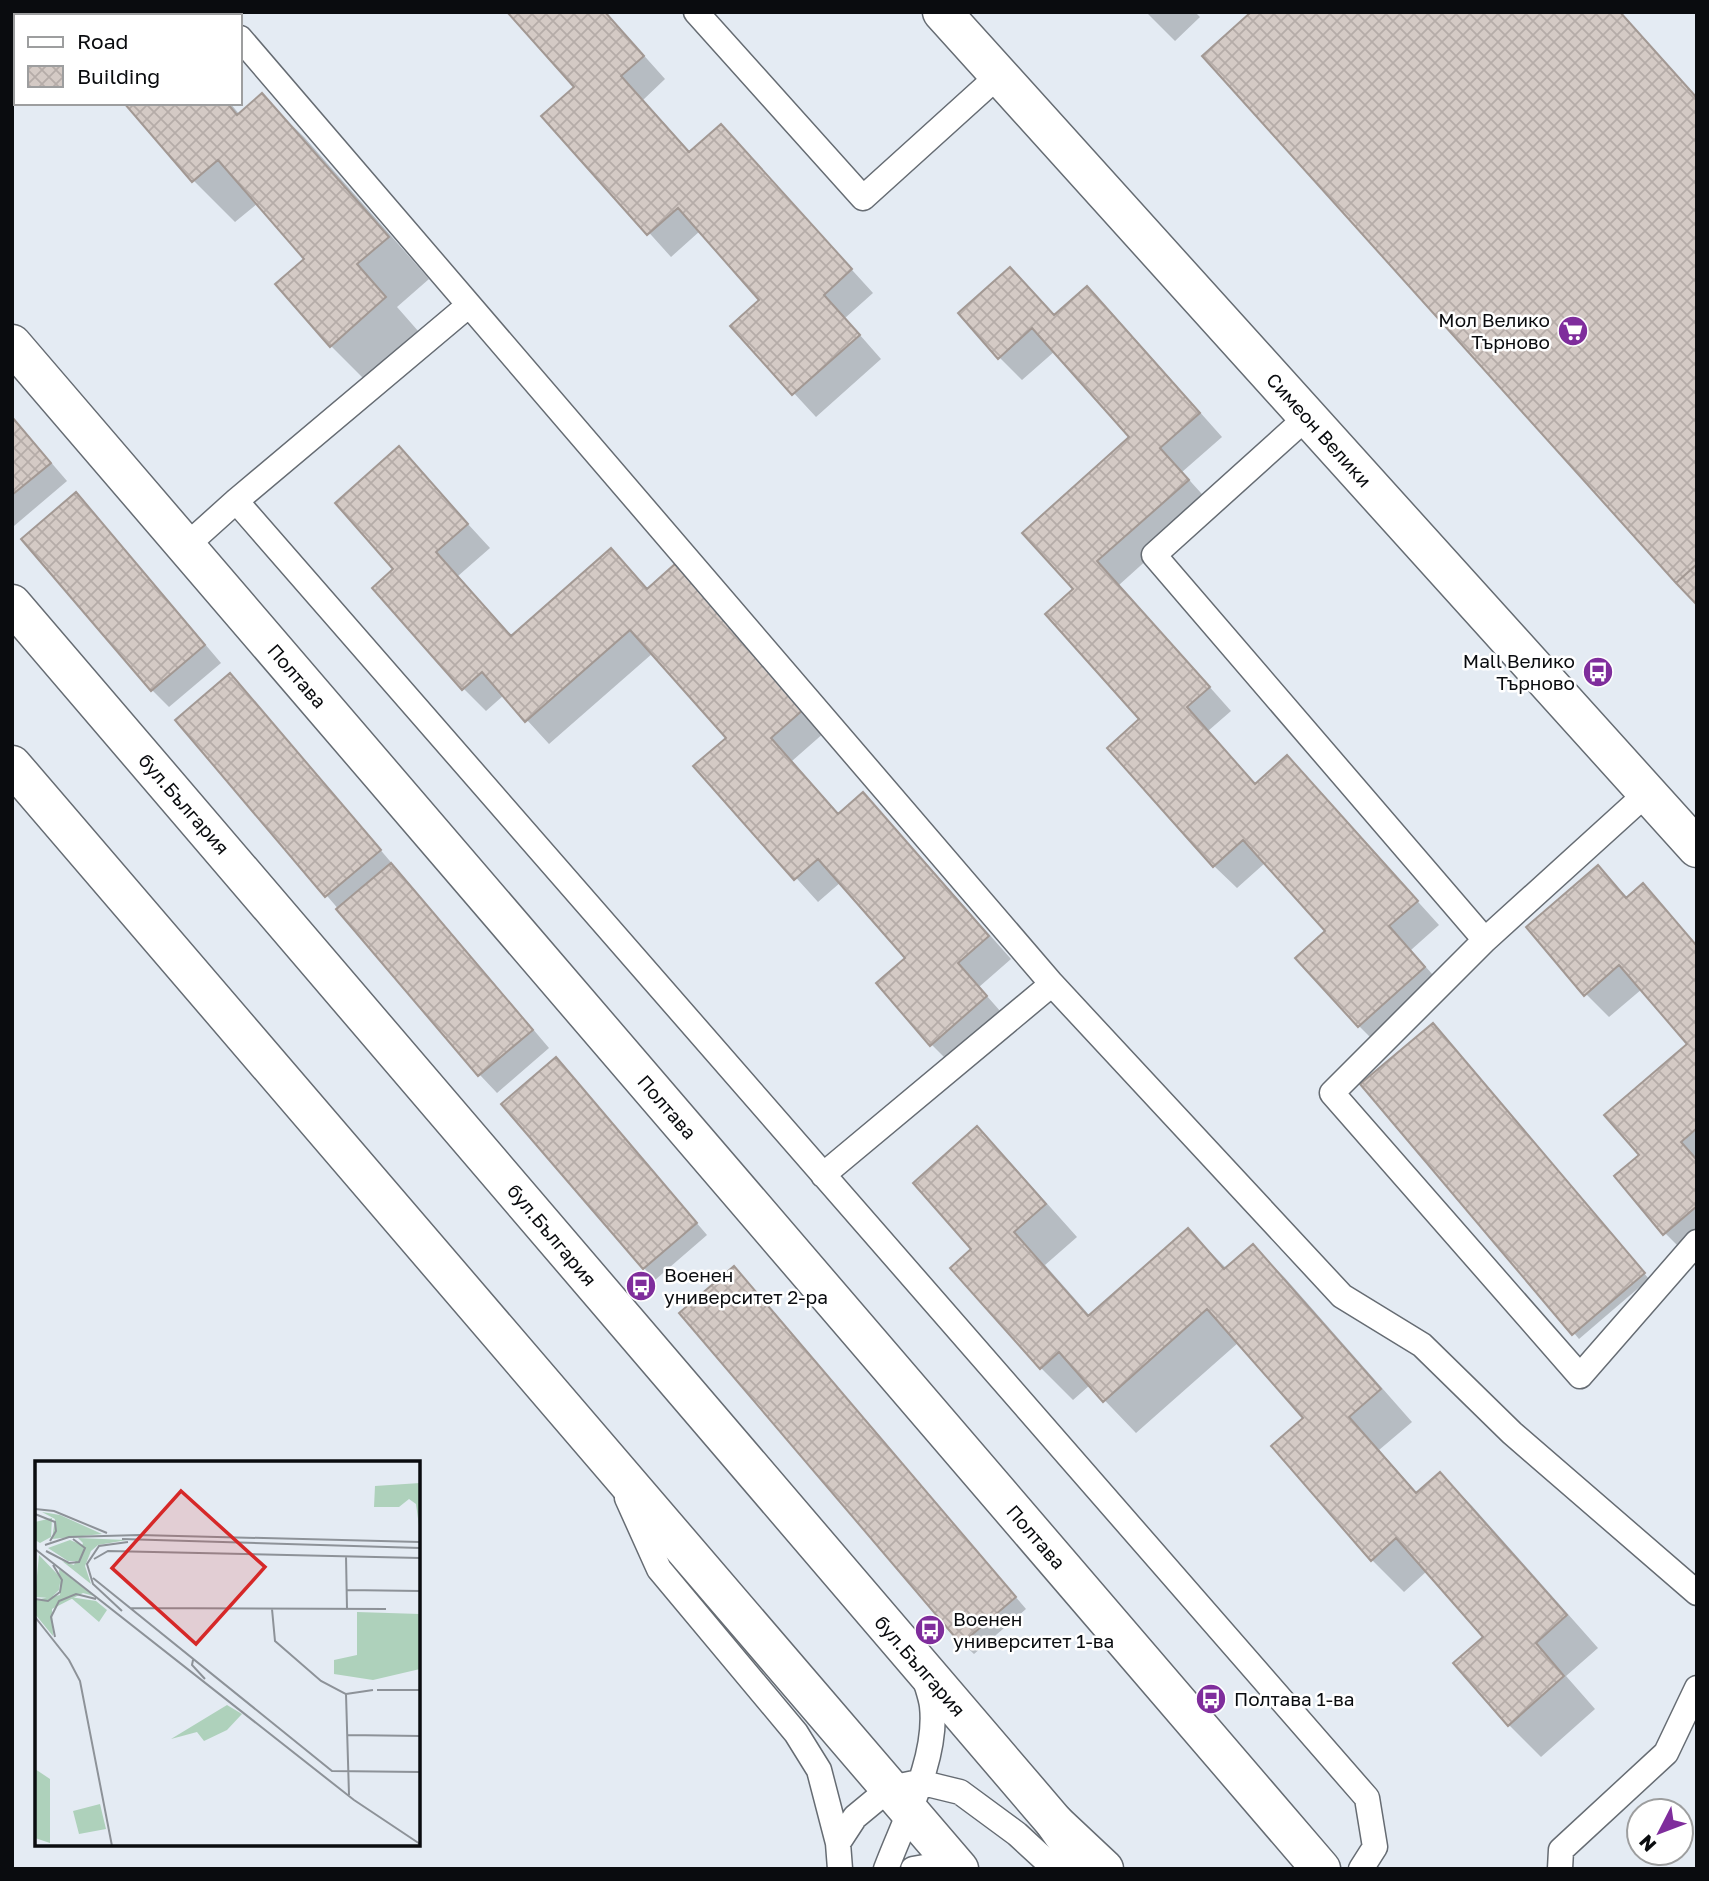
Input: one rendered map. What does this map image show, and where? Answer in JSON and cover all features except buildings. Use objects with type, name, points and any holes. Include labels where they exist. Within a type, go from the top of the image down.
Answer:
[{"type":"main road","name":"Симеон Велики","points":[[942,12],[1697,848]]},
{"type":"main road","name":"Полтава","points":[[12,344],[1321,1869]]},
{"type":"main road","name":"бул.България","points":[[12,604],[1055,1823],[1088,1869]]},
{"type":"main road","points":[[12,765],[609,1459],[906,1794],[959,1869]]},
{"type":"main road","points":[[1055,1823],[1104,1869]]},
{"type":"lane","points":[[696,12],[863,198],[999,75]]},
{"type":"lane","points":[[242,40],[1052,984],[1342,1296],[1422,1345],[1512,1433],[1697,1593]]},
{"type":"lane","points":[[186,546],[469,305]]},
{"type":"lane","points":[[1307,417],[1154,555],[1485,940]]},
{"type":"lane","points":[[236,501],[1367,1798],[1375,1847],[1361,1869]]},
{"type":"lane","points":[[1647,793],[1485,940],[1332,1093],[1580,1376],[1697,1242]]},
{"type":"lane","points":[[823,1175],[1052,984]]},
{"type":"lane","points":[[609,1459],[659,1569],[796,1733],[818,1770],[838,1843],[840,1869]]},
{"type":"lane","points":[[886,1869],[906,1794],[931,1743],[932,1705],[922,1668]]},
{"type":"lane","points":[[1560,1869],[1561,1850],[1666,1753],[1697,1688]]},
{"type":"lane","points":[[838,1843],[855,1817],[906,1794],[960,1792],[1017,1834],[1055,1869]]},
{"type":"lane","points":[[913,1869],[930,1866],[959,1869]]},
{"type":"place","name":"Мол Велико Търново","points":[[1573,331]]},
{"type":"place","name":"Mall Велико Търново","points":[[1598,672]]},
{"type":"place","name":"Военен университет 2-ра","points":[[641,1286]]},
{"type":"place","name":"Военен университет 1-ва","points":[[930,1630]]},
{"type":"place","name":"Полтава 1-ва","points":[[1211,1699]]}]
